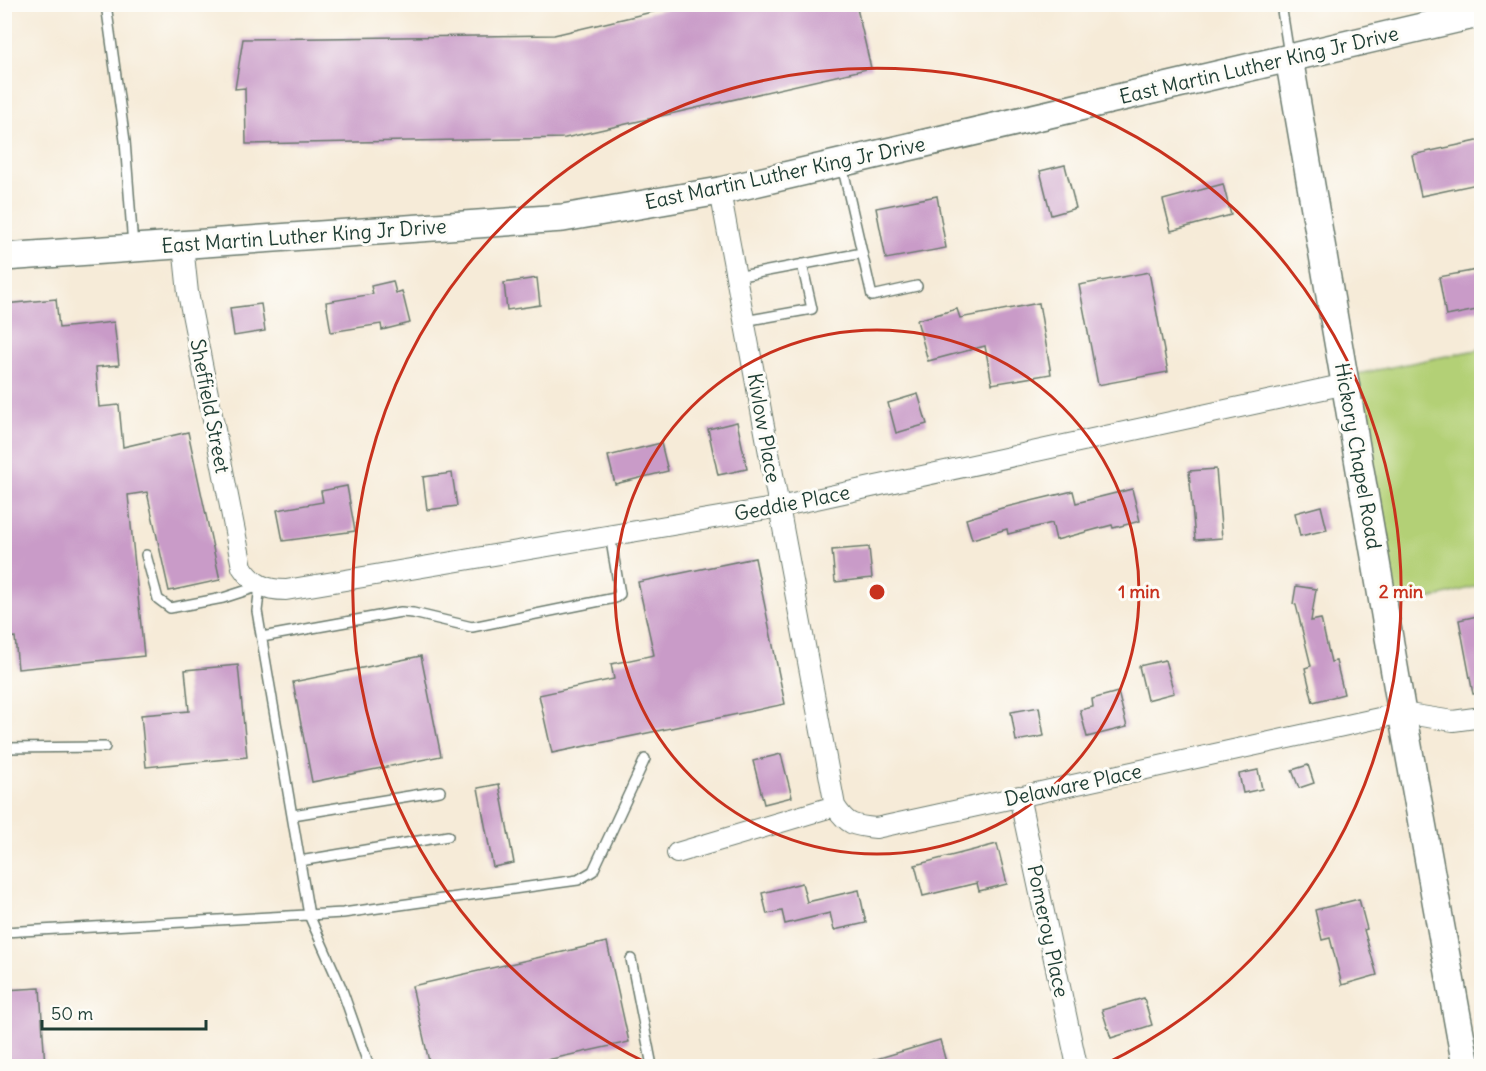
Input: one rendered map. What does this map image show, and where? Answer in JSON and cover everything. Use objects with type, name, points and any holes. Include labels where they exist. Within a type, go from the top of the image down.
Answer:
[{"type":"main road","name":"East Martin Luther King Jr Drive","points":[[4,257],[563,218],[720,191],[1289,58],[1452,16],[1482,13]]},
{"type":"main road","name":"Hickory Chapel Road","points":[[1289,58],[1402,713],[1466,1066]]},
{"type":"street","name":"Kivlow Place","points":[[720,191],[835,806]]},
{"type":"street","name":"Sheffield Street","points":[[183,244],[188,293],[242,567],[249,578],[260,586]]},
{"type":"street","name":"Geddie Place","points":[[260,586],[272,590],[286,590],[779,507],[1346,384]]},
{"type":"street","name":"Delaware Place","points":[[835,806],[843,818],[855,826],[876,828],[1402,713],[1454,721],[1482,717]]},
{"type":"street","name":"Pomeroy Place","points":[[1019,796],[1077,1066]]},
{"type":"street","points":[[676,853],[835,806]]},
{"type":"lane","points":[[106,4],[125,141],[134,248]]},
{"type":"lane","points":[[1281,4],[1289,58]]},
{"type":"lane","points":[[842,162],[872,296],[917,286]]},
{"type":"lane","points":[[736,277],[862,253]]},
{"type":"lane","points":[[744,321],[812,309],[802,264]]},
{"type":"lane","points":[[262,637],[401,612],[472,627],[615,598],[620,594],[610,535]]},
{"type":"lane","points":[[146,555],[158,599],[170,608],[223,598],[260,586],[257,611],[309,915],[341,987],[369,1066]]},
{"type":"lane","points":[[4,748],[105,747]]},
{"type":"lane","points":[[4,932],[344,913],[578,880],[592,871],[645,759]]},
{"type":"lane","points":[[293,815],[440,791]]},
{"type":"lane","points":[[300,861],[448,836]]},
{"type":"lane","points":[[631,959],[652,1066]]},
{"type":"green space","points":[[1481,349],[1481,585],[1397,608],[1357,374]]},
{"type":"building","points":[[686,4],[856,4],[871,68],[565,138],[246,144],[245,88],[235,89],[243,39],[554,35]]},
{"type":"building","points":[[1482,140],[1482,183],[1421,196],[1412,155]]},
{"type":"building","points":[[1065,165],[1076,208],[1051,215],[1040,171]]},
{"type":"building","points":[[1223,184],[1231,215],[1171,231],[1163,200]]},
{"type":"building","points":[[937,196],[946,248],[886,259],[876,208]]},
{"type":"building","points":[[1482,269],[1482,309],[1446,316],[1439,277]]},
{"type":"building","points":[[1149,272],[1168,372],[1098,385],[1079,285]]},
{"type":"building","points":[[537,278],[540,305],[507,310],[504,283]]},
{"type":"building","points":[[393,281],[396,293],[402,291],[410,323],[382,330],[381,324],[331,332],[326,302],[373,294],[371,286]]},
{"type":"building","points":[[56,299],[59,328],[114,322],[119,365],[96,367],[99,407],[119,405],[123,447],[188,432],[220,580],[169,591],[147,492],[128,495],[144,656],[18,669],[15,637],[4,638],[4,304]]},
{"type":"building","points":[[1039,303],[1051,374],[992,384],[985,346],[928,361],[917,320],[957,309],[960,318]]},
{"type":"building","points":[[261,304],[265,331],[234,336],[230,308]]},
{"type":"building","points":[[918,394],[927,424],[896,433],[888,403]]},
{"type":"building","points":[[737,422],[747,469],[718,475],[708,429]]},
{"type":"building","points":[[661,443],[668,471],[615,484],[608,456]]},
{"type":"building","points":[[1216,469],[1222,538],[1195,540],[1189,471]]},
{"type":"building","points":[[452,473],[457,506],[427,510],[423,477]]},
{"type":"building","points":[[347,486],[355,531],[283,541],[277,510],[323,502],[321,491]]},
{"type":"building","points":[[1132,489],[1140,521],[1113,528],[1112,525],[1056,540],[1052,523],[1008,534],[1007,529],[972,539],[966,519],[1073,491],[1076,503]]},
{"type":"building","points":[[1321,506],[1327,530],[1300,536],[1295,513]]},
{"type":"building","points":[[869,547],[872,578],[835,582],[832,550]]},
{"type":"building","points":[[755,558],[785,704],[552,753],[539,695],[614,679],[611,664],[654,655],[638,582]]},
{"type":"building","points":[[1296,586],[1316,589],[1311,621],[1321,619],[1331,662],[1336,661],[1344,694],[1313,702],[1305,668],[1311,666],[1296,605],[1293,604]]},
{"type":"building","points":[[1482,615],[1482,694],[1473,694],[1459,620]]},
{"type":"building","points":[[421,656],[441,756],[312,782],[293,682]]},
{"type":"building","points":[[1165,660],[1174,693],[1147,700],[1139,666]]},
{"type":"building","points":[[238,665],[247,757],[146,767],[141,715],[189,711],[185,670]]},
{"type":"building","points":[[1118,692],[1127,727],[1087,737],[1080,710],[1093,707],[1092,699]]},
{"type":"building","points":[[1039,707],[1044,736],[1016,741],[1011,712]]},
{"type":"building","points":[[781,754],[792,797],[764,804],[753,761]]},
{"type":"building","points":[[1308,765],[1314,783],[1299,788],[1292,770]]},
{"type":"building","points":[[1258,770],[1262,789],[1243,793],[1239,774]]},
{"type":"building","points":[[499,784],[514,863],[493,867],[478,788]]},
{"type":"building","points":[[997,844],[1007,884],[979,891],[977,883],[923,896],[915,865]]},
{"type":"building","points":[[802,883],[807,902],[859,890],[866,923],[834,930],[830,913],[785,924],[782,911],[767,914],[762,893]]},
{"type":"building","points":[[1359,899],[1367,929],[1364,930],[1377,975],[1342,985],[1330,938],[1322,940],[1315,910]]},
{"type":"building","points":[[607,942],[629,1042],[520,1066],[430,1066],[412,986]]},
{"type":"building","points":[[40,988],[45,1066],[4,1066],[4,990]]},
{"type":"building","points":[[1144,998],[1152,1025],[1111,1038],[1102,1010]]},
{"type":"building","points":[[940,1040],[947,1066],[874,1066],[873,1060]]}]
